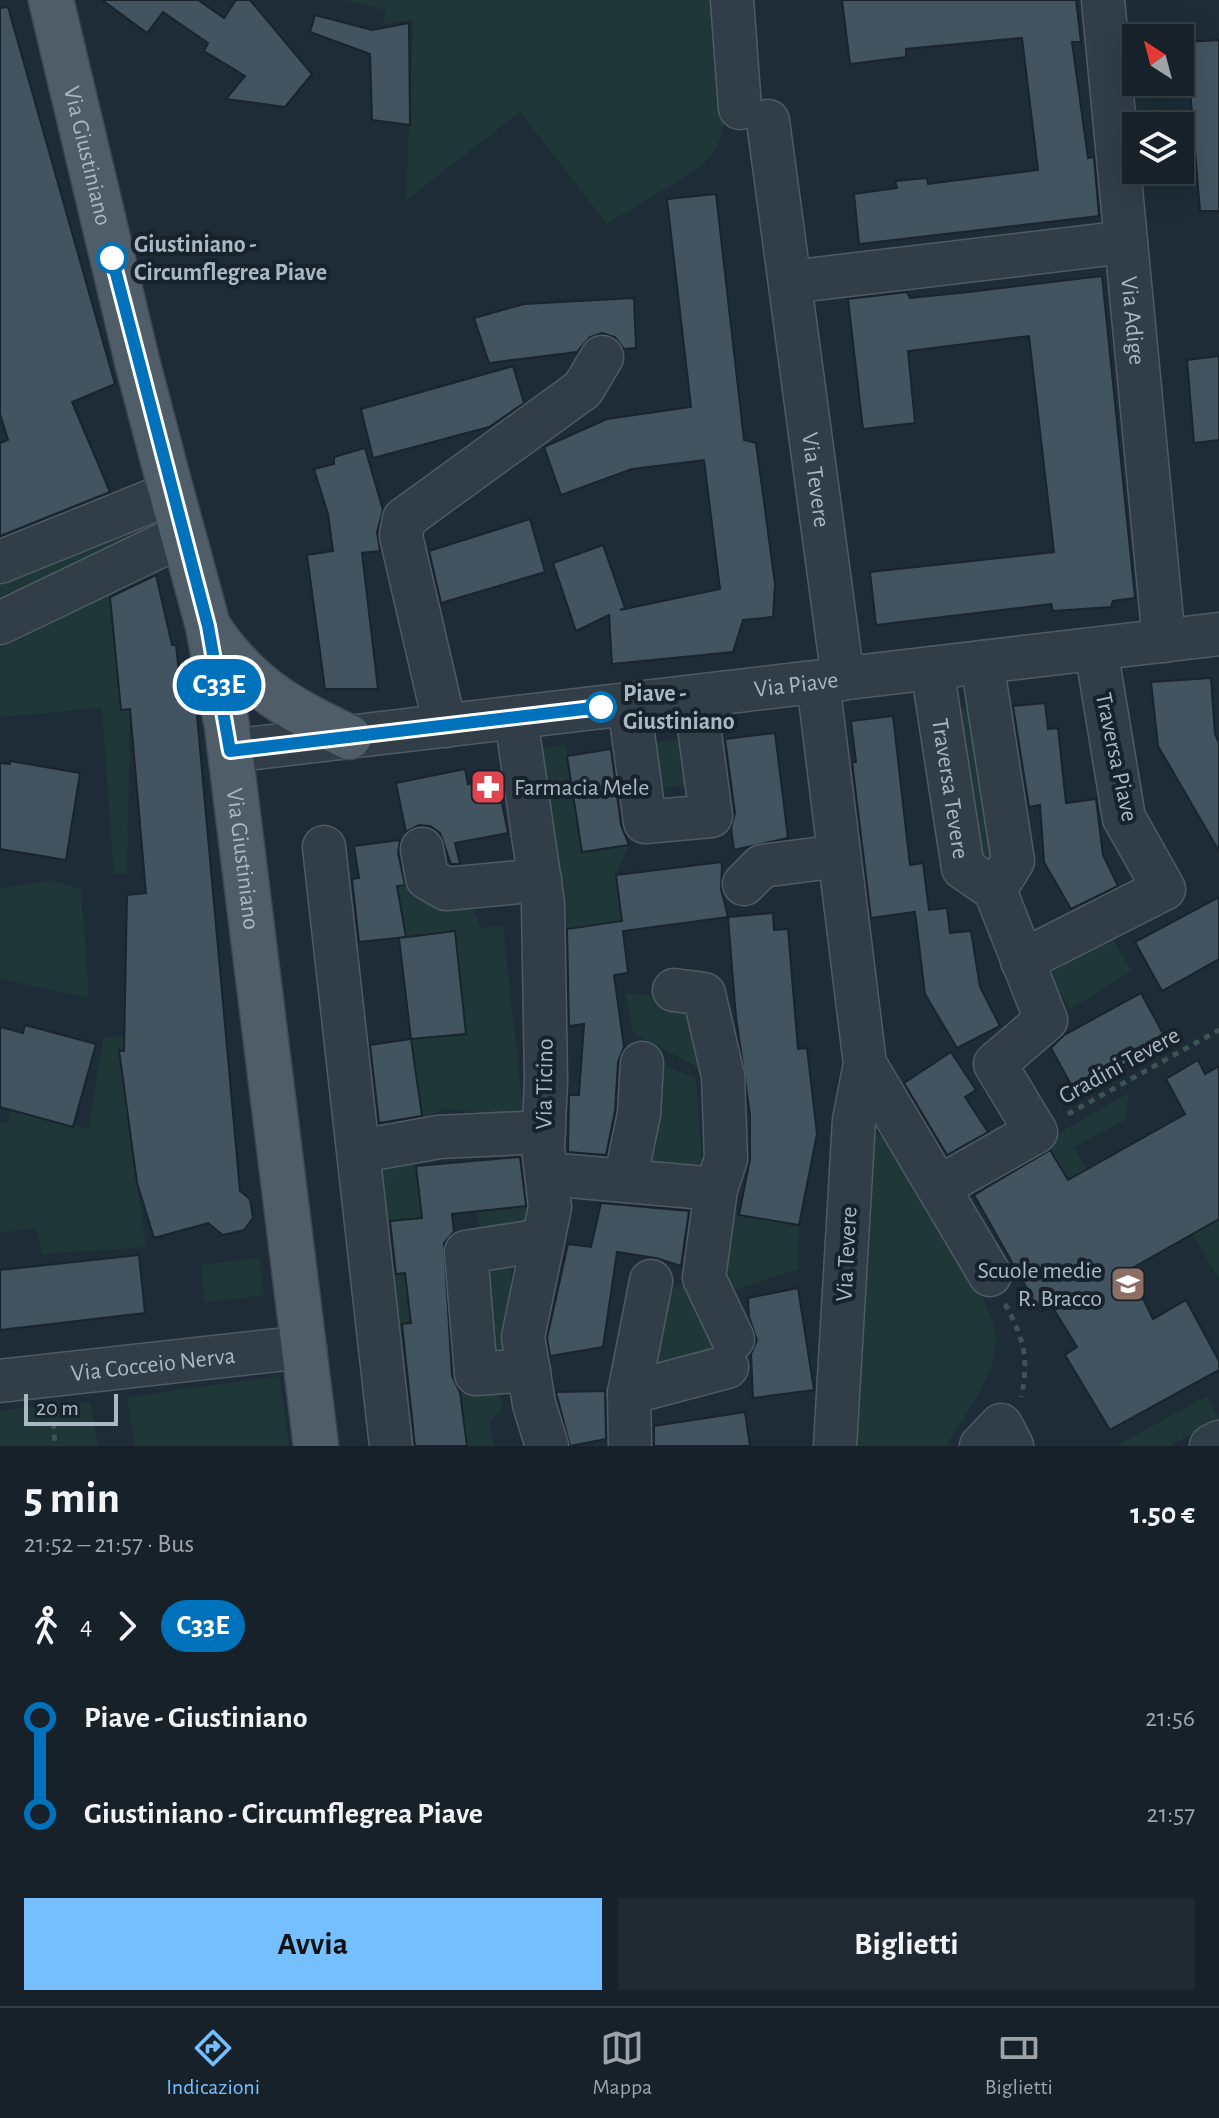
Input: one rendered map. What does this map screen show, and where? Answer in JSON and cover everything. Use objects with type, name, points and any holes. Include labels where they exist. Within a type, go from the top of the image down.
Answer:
[{"type":"main road","name":"Via Giustiniano","points":[[51,0],[137,361],[208,626],[230,751],[316,1446]]},
{"type":"main road","points":[[208,626],[229,657],[266,693],[303,716],[349,737]]},
{"type":"street","name":"Via Tevere","points":[[732,0],[790,282],[831,680],[839,856],[865,1064],[854,1120],[835,1446]]},
{"type":"street","name":"Via Adige","points":[[1103,0],[1164,641]]},
{"type":"street","points":[[790,282],[1126,242]]},
{"type":"street","points":[[445,726],[401,536],[404,519],[583,389],[602,357]]},
{"type":"street","points":[[0,562],[170,486]]},
{"type":"street","points":[[0,623],[183,535]]},
{"type":"street","name":"Via Piave","points":[[230,751],[1219,634]]},
{"type":"street","name":"Traversa Piave","points":[[1022,961],[1164,889],[1124,818],[1096,649]]},
{"type":"street","name":"Traversa Tevere","points":[[932,668],[963,868],[995,890],[1013,861],[982,662]]},
{"type":"street","points":[[629,704],[645,822],[711,816],[695,697]]},
{"type":"street","name":"Via Ticino","points":[[516,718],[540,880],[546,1081],[544,1132],[550,1207],[523,1337],[547,1446]]},
{"type":"street","points":[[324,847],[361,1151],[391,1446]]},
{"type":"street","points":[[422,849],[427,878],[446,889],[540,880]]},
{"type":"street","points":[[744,884],[762,866],[839,856]]},
{"type":"street","points":[[939,1187],[1036,1132],[995,1064],[1046,1020],[995,890]]},
{"type":"street","points":[[629,1393],[730,1353],[704,1278],[716,1189],[726,1159],[723,1076],[704,994],[674,990]]},
{"type":"street","points":[[625,1181],[639,1114],[642,1063]]},
{"type":"street","name":"Via Tevere","points":[[865,1064],[990,1275]]},
{"type":"street","points":[[361,1151],[439,1137],[544,1132]]},
{"type":"street","points":[[547,1174],[716,1189]]},
{"type":"street","points":[[529,1370],[476,1374],[466,1252],[543,1240]]},
{"type":"street","points":[[630,1446],[629,1393],[651,1281]]},
{"type":"street","name":"Via Cocceio Nerva","points":[[0,1381],[305,1347]]},
{"type":"street","points":[[1211,1446],[1219,1442]]},
{"type":"path","name":"Gradini Tevere","points":[[1036,1132],[1219,1030]]},
{"type":"path","points":[[990,1275],[1020,1331],[1026,1362],[1021,1398],[998,1439]]},
{"type":"path","points":[[53,1405],[55,1446]]},
{"type":"green space","points":[[345,0],[716,0],[726,99],[721,137],[707,160],[607,224],[520,112],[406,200],[413,20],[384,24],[385,10]]},
{"type":"green space","points":[[145,510],[150,534],[0,597],[0,570]]},
{"type":"green space","points":[[109,594],[121,710],[130,709],[127,873],[114,874],[102,708],[0,717],[0,649]]},
{"type":"green space","points":[[977,706],[997,865],[974,867],[955,709]]},
{"type":"green space","points":[[688,739],[692,785],[655,788],[651,742]]},
{"type":"green space","points":[[566,744],[582,852],[629,845],[616,875],[622,921],[562,930],[543,748]]},
{"type":"green space","points":[[51,880],[81,889],[89,998],[0,979],[0,888]]},
{"type":"green space","points":[[397,886],[467,893],[481,928],[503,926],[524,1120],[445,1108],[423,1119],[411,1039],[465,1034],[454,931],[406,937]]},
{"type":"green space","points":[[1111,937],[1132,971],[1070,1009],[1049,974]]},
{"type":"green space","points":[[626,993],[662,996],[697,1013],[697,1067],[633,1033]]},
{"type":"green space","points":[[124,1035],[123,1076],[146,1247],[42,1254],[36,1228],[0,1233],[0,1122],[7,1124],[11,1110],[89,1129],[103,1038]]},
{"type":"green space","points":[[657,1063],[696,1078],[702,1165],[647,1169]]},
{"type":"green space","points":[[1129,1093],[1125,1120],[1074,1147],[1108,1207],[1074,1225],[1062,1171],[1045,1141]]},
{"type":"green space","points":[[870,1130],[887,1138],[969,1271],[993,1324],[996,1342],[990,1370],[946,1446],[849,1446]]},
{"type":"green space","points":[[415,1161],[422,1218],[387,1222],[393,1275],[405,1273],[411,1323],[392,1325],[372,1167]]},
{"type":"green space","points":[[526,1206],[529,1227],[480,1234],[477,1212]]},
{"type":"green space","points":[[727,1212],[799,1225],[798,1269],[739,1289],[724,1289]]},
{"type":"green space","points":[[1217,1220],[1219,1224],[1219,1279],[1193,1235]]},
{"type":"green space","points":[[512,1257],[508,1353],[492,1355],[480,1260]]},
{"type":"green space","points":[[259,1258],[264,1295],[205,1303],[201,1265]]},
{"type":"green space","points":[[672,1285],[689,1287],[715,1357],[648,1372],[652,1328]]},
{"type":"green space","points":[[279,1376],[289,1446],[135,1446],[127,1397]]},
{"type":"green space","points":[[499,1386],[501,1410],[490,1421],[494,1446],[467,1446],[460,1393]]},
{"type":"green space","points":[[1207,1396],[1219,1419],[1170,1446],[1116,1446]]},
{"type":"green space","points":[[90,1402],[98,1446],[0,1446],[0,1410]]},
{"type":"building","points":[[102,0],[198,0],[224,18],[236,0],[250,0],[312,74],[285,107],[226,99],[245,76],[204,51],[208,43],[163,12],[147,33]]},
{"type":"building","points":[[842,0],[1076,0],[1081,42],[1072,42],[1088,158],[1094,157],[1099,216],[859,244],[854,194],[897,188],[895,181],[927,178],[928,184],[1038,170],[1022,38],[906,49],[906,57],[850,64]]},
{"type":"building","points":[[8,7],[115,384],[72,402],[110,492],[0,536],[0,443],[8,440],[0,414],[0,8]]},
{"type":"building","points":[[315,15],[372,30],[409,23],[410,125],[372,120],[370,54],[310,32]]},
{"type":"building","points":[[1219,40],[1219,211],[1200,211],[1190,96],[1194,96],[1194,42]]},
{"type":"building","points":[[716,194],[744,440],[756,443],[775,584],[773,617],[743,620],[733,652],[612,664],[609,615],[576,631],[553,563],[603,545],[625,608],[620,610],[720,589],[704,460],[632,469],[561,495],[544,447],[607,419],[691,407],[667,199]]},
{"type":"building","points":[[1102,276],[1135,598],[1113,601],[1111,607],[1053,611],[1051,604],[876,625],[870,572],[1054,552],[1029,336],[908,351],[915,423],[863,429],[848,299],[907,292],[910,298]]},
{"type":"building","points":[[634,298],[636,348],[624,349],[615,337],[602,333],[590,337],[577,352],[489,363],[474,318],[524,304]]},
{"type":"building","points":[[1219,356],[1219,440],[1194,443],[1187,360]]},
{"type":"building","points":[[513,366],[524,403],[489,427],[373,458],[361,409]]},
{"type":"building","points":[[365,448],[383,510],[377,532],[380,551],[362,553],[378,689],[325,689],[307,555],[333,551],[328,514],[314,469],[334,464],[334,457]]},
{"type":"building","points":[[530,519],[545,572],[441,603],[429,551]]},
{"type":"building","points":[[156,575],[172,645],[176,645],[180,682],[193,681],[195,693],[240,1191],[250,1199],[253,1218],[244,1230],[223,1235],[208,1223],[154,1238],[137,1183],[119,1050],[124,1051],[127,895],[146,893],[130,709],[121,710],[110,597]]},
{"type":"building","points":[[1211,678],[1215,734],[1219,743],[1219,851],[1158,746],[1151,682]]},
{"type":"building","points":[[1045,703],[1048,729],[1058,728],[1066,803],[1096,799],[1103,855],[1118,886],[1071,909],[1044,862],[1040,805],[1029,807],[1013,706]]},
{"type":"building","points":[[893,716],[910,865],[923,863],[929,910],[947,908],[950,933],[971,931],[980,987],[1000,1026],[957,1048],[925,994],[915,912],[871,918],[852,762],[856,762],[851,721]]},
{"type":"building","points":[[775,733],[788,838],[734,850],[731,828],[735,813],[725,739]]},
{"type":"building","points":[[611,749],[621,825],[629,845],[582,852],[567,756]]},
{"type":"building","points":[[10,761],[80,773],[66,860],[0,849],[0,763],[10,764]]},
{"type":"building","points":[[465,769],[468,784],[497,778],[508,833],[455,843],[460,864],[451,864],[440,833],[430,826],[419,825],[406,832],[396,783]]},
{"type":"building","points":[[400,840],[398,853],[405,885],[397,886],[406,937],[359,942],[352,879],[359,878],[354,846]]},
{"type":"building","points":[[722,862],[721,889],[728,917],[623,931],[628,973],[614,975],[624,1047],[618,1062],[615,1111],[606,1155],[568,1152],[569,1095],[579,1095],[584,1024],[569,1026],[567,929],[622,921],[616,875]]},
{"type":"building","points":[[1219,897],[1219,959],[1162,991],[1135,942]]},
{"type":"building","points":[[773,913],[774,930],[788,929],[798,1049],[807,1048],[817,1134],[799,1225],[739,1215],[750,1159],[750,1115],[736,1017],[728,917]]},
{"type":"building","points":[[455,931],[466,1034],[411,1039],[399,938]]},
{"type":"building","points":[[1141,993],[1167,1041],[1075,1092],[1051,1048],[1064,1035]]},
{"type":"building","points":[[25,1025],[96,1044],[73,1127],[0,1107],[0,1027],[23,1033]]},
{"type":"building","points":[[411,1039],[422,1116],[379,1123],[370,1045]]},
{"type":"building","points":[[951,1052],[976,1090],[965,1097],[988,1132],[947,1155],[904,1083]]},
{"type":"building","points":[[1198,1060],[1205,1074],[1219,1066],[1219,1219],[1129,1270],[1153,1319],[1186,1300],[1219,1361],[1219,1370],[1110,1430],[1065,1355],[1077,1347],[1051,1305],[1040,1312],[974,1195],[1050,1150],[1068,1180],[1185,1114],[1166,1079]]},
{"type":"building","points":[[520,1157],[526,1206],[452,1214],[454,1232],[444,1243],[452,1376],[460,1392],[467,1446],[415,1446],[402,1324],[411,1323],[405,1273],[396,1274],[390,1221],[422,1218],[416,1166]]},
{"type":"building","points":[[601,1203],[689,1211],[681,1266],[656,1258],[617,1252],[603,1347],[550,1356],[547,1338],[568,1244],[591,1247]]},
{"type":"building","points":[[139,1255],[145,1313],[0,1330],[0,1270]]},
{"type":"building","points":[[798,1288],[814,1390],[753,1398],[751,1354],[757,1340],[749,1317],[748,1298]]},
{"type":"building","points":[[605,1391],[606,1439],[570,1446],[556,1392]]},
{"type":"building","points":[[745,1412],[750,1446],[654,1446],[654,1426]]},
{"type":"bus line","name":"C33E","points":[[112,258],[208,626],[230,751],[601,707]]},
{"type":"place","name":"Giustiniano - Circumflegrea Piave","points":[[112,258]]},
{"type":"place","name":"Piave - Giustiniano","points":[[601,707]]},
{"type":"place","name":"Farmacia Mele","points":[[488,787]]},
{"type":"place","name":"Scuole medie R. Bracco","points":[[1128,1284]]}]
